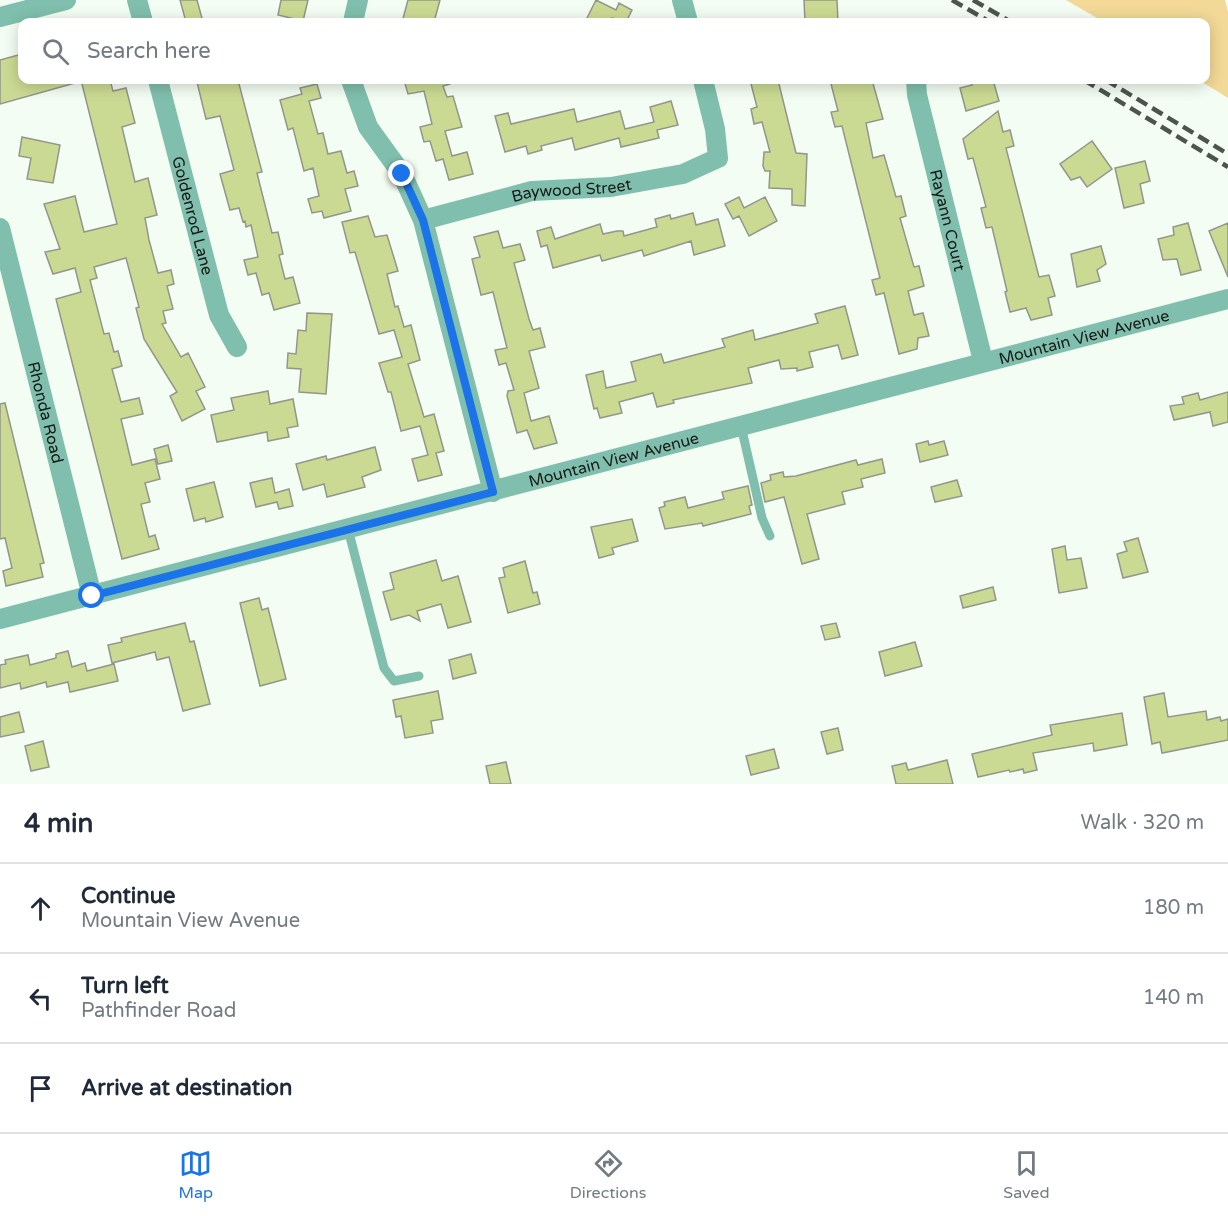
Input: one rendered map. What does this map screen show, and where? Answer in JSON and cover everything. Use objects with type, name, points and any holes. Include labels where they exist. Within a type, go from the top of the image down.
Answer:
[{"type":"street","points":[[0,18],[66,0]]},
{"type":"street","points":[[137,0],[142,18]]},
{"type":"street","points":[[354,18],[358,0]]},
{"type":"street","points":[[682,0],[687,18]]},
{"type":"street","name":"Goldenrod Lane","points":[[159,84],[219,315],[237,347]]},
{"type":"street","points":[[352,84],[368,127],[402,174],[423,220],[493,492]]},
{"type":"street","name":"Baywood Street","points":[[423,220],[532,191],[611,187],[683,174],[718,158],[715,129],[703,84]]},
{"type":"street","name":"Rayann Court","points":[[916,84],[916,95],[983,361]]},
{"type":"street","name":"Rhonda Road","points":[[0,228],[92,596]]},
{"type":"street","name":"Mountain View Avenue","points":[[0,619],[1228,299]]},
{"type":"lane","points":[[741,426],[762,518],[770,536]]},
{"type":"lane","points":[[348,530],[384,668],[394,681],[419,676]]},
{"type":"shaded area","points":[[1066,0],[1225,0],[1228,12],[1228,98],[1205,84],[1210,84],[1210,18],[1097,18]]},
{"type":"building","points":[[180,0],[197,0],[202,18],[185,18]]},
{"type":"building","points":[[281,0],[308,0],[304,18],[278,15]]},
{"type":"building","points":[[408,0],[440,0],[435,18],[403,18]]},
{"type":"building","points":[[596,0],[616,10],[619,3],[632,10],[628,18],[587,18]]},
{"type":"building","points":[[804,0],[837,0],[838,18],[805,18]]},
{"type":"building","points":[[18,55],[18,84],[71,84],[0,104],[0,60]]},
{"type":"building","points":[[82,84],[111,84],[113,91],[126,88],[135,123],[122,127],[135,182],[148,178],[157,215],[145,218],[149,240],[158,273],[171,270],[174,284],[167,286],[173,309],[163,311],[166,323],[162,324],[181,357],[188,353],[205,387],[196,391],[205,409],[182,421],[170,396],[177,392],[144,339],[136,308],[139,307],[126,258],[94,267],[97,278],[90,280],[104,334],[109,333],[114,352],[118,351],[122,366],[112,369],[121,402],[139,398],[143,414],[121,419],[132,465],[155,459],[160,479],[145,483],[150,502],[141,504],[149,537],[155,535],[159,549],[122,559],[56,299],[81,292],[75,268],[53,274],[45,252],[60,249],[44,204],[75,196],[84,232],[117,224]]},
{"type":"building","points":[[197,84],[239,84],[262,172],[257,173],[272,233],[278,232],[283,254],[279,255],[285,279],[293,277],[300,303],[274,310],[269,293],[262,295],[256,273],[248,275],[244,260],[258,257],[251,225],[246,227],[239,208],[230,210],[220,174],[234,170],[220,116],[206,119]]},
{"type":"building","points":[[317,84],[321,98],[309,101],[318,134],[323,133],[328,154],[341,151],[347,173],[354,171],[358,186],[345,189],[351,211],[324,218],[322,211],[312,213],[308,199],[319,196],[313,168],[304,171],[293,128],[288,130],[280,100],[302,94],[300,88]]},
{"type":"building","points":[[405,84],[450,84],[443,86],[447,97],[453,96],[462,127],[445,131],[452,156],[467,152],[473,174],[449,180],[443,159],[436,161],[430,141],[424,142],[420,127],[432,124],[424,91],[408,94]]},
{"type":"building","points":[[751,84],[779,84],[796,153],[807,154],[805,206],[792,205],[792,189],[769,188],[770,171],[765,171],[763,166],[764,152],[770,152],[762,122],[754,124],[751,109],[757,107]]},
{"type":"building","points":[[831,84],[873,84],[883,119],[866,123],[873,158],[884,155],[896,197],[901,196],[906,216],[900,218],[914,267],[919,266],[924,286],[908,291],[914,315],[923,313],[929,336],[918,338],[917,349],[899,354],[884,293],[876,295],[872,280],[880,278],[842,126],[835,127],[831,112],[838,111]]},
{"type":"building","points":[[994,84],[999,101],[966,111],[960,88]]},
{"type":"building","points":[[671,101],[678,125],[657,130],[659,138],[621,147],[619,138],[575,150],[572,138],[541,146],[542,150],[528,154],[526,146],[505,152],[495,116],[508,113],[511,124],[574,109],[577,122],[620,111],[625,129],[654,122],[650,107]]},
{"type":"building","points":[[998,111],[1003,132],[1010,130],[1014,146],[1006,148],[1039,277],[1049,275],[1055,296],[1048,298],[1052,315],[1031,320],[1026,308],[1010,312],[992,227],[986,228],[981,208],[986,207],[973,158],[968,159],[963,139]]},
{"type":"building","points":[[22,137],[60,145],[53,183],[27,179],[31,158],[19,156]]},
{"type":"building","points":[[1092,141],[1112,169],[1087,187],[1080,177],[1071,180],[1060,164]]},
{"type":"building","points":[[1145,161],[1150,181],[1140,184],[1144,203],[1124,208],[1115,168]]},
{"type":"building","points":[[739,197],[744,208],[765,197],[777,221],[749,236],[739,216],[733,219],[725,204]]},
{"type":"building","points":[[693,213],[696,225],[718,219],[725,246],[694,255],[691,241],[644,256],[642,250],[602,261],[600,255],[553,268],[547,245],[541,247],[537,231],[551,227],[555,239],[600,224],[603,234],[623,231],[624,236],[657,227],[655,219],[670,215],[671,219]]},
{"type":"building","points":[[368,216],[375,237],[387,235],[398,271],[387,274],[395,307],[398,306],[404,327],[411,325],[420,360],[408,364],[424,417],[434,414],[444,451],[436,453],[442,475],[418,481],[412,459],[428,455],[420,426],[401,431],[391,392],[388,392],[379,363],[402,357],[394,330],[379,334],[355,252],[350,253],[342,222]]},
{"type":"building","points":[[1188,223],[1201,270],[1181,275],[1177,259],[1163,260],[1158,239],[1174,235],[1173,227]]},
{"type":"building","points":[[1228,223],[1228,277],[1209,231]]},
{"type":"building","points":[[498,231],[503,248],[520,244],[525,260],[514,263],[533,330],[540,328],[545,347],[529,351],[539,388],[524,393],[531,421],[549,416],[557,443],[534,449],[527,430],[517,433],[507,396],[508,391],[514,390],[506,363],[499,365],[495,350],[507,348],[493,292],[481,295],[472,259],[480,257],[474,237]]},
{"type":"building","points":[[1101,246],[1106,264],[1097,270],[1100,281],[1077,287],[1071,254]]},
{"type":"building","points":[[845,306],[858,355],[842,359],[838,345],[809,352],[813,367],[797,371],[797,368],[781,369],[779,360],[748,368],[752,383],[673,400],[674,403],[657,407],[653,393],[619,402],[622,413],[600,418],[597,408],[594,409],[586,375],[603,371],[606,388],[636,381],[631,362],[661,354],[664,363],[725,347],[722,339],[753,330],[755,340],[818,323],[815,314]]},
{"type":"building","points":[[307,313],[332,314],[326,394],[299,392],[301,369],[287,368],[288,353],[296,354],[298,330],[306,331]]},
{"type":"building","points":[[268,391],[270,404],[293,399],[298,426],[287,428],[289,437],[268,441],[267,432],[217,442],[211,415],[234,410],[231,398]]},
{"type":"building","points":[[1228,392],[1228,422],[1213,426],[1210,412],[1174,420],[1170,406],[1184,404],[1182,397],[1198,393],[1200,400]]},
{"type":"building","points":[[5,403],[44,563],[40,564],[43,577],[6,586],[3,571],[12,568],[5,538],[0,539],[0,404]]},
{"type":"building","points":[[928,441],[929,445],[944,441],[948,455],[920,462],[916,444]]},
{"type":"building","points":[[168,445],[172,461],[158,464],[154,449]]},
{"type":"building","points":[[375,447],[381,470],[362,477],[365,487],[327,497],[324,484],[303,490],[296,464],[326,456],[327,460]]},
{"type":"building","points":[[882,459],[885,473],[861,479],[863,487],[842,492],[845,504],[807,514],[819,559],[802,564],[784,497],[765,502],[761,483],[771,480],[770,475],[783,472],[784,477],[796,476],[856,460],[858,465]]},
{"type":"building","points":[[272,478],[275,493],[289,489],[293,506],[279,509],[277,502],[256,507],[250,483]]},
{"type":"building","points":[[957,480],[962,496],[935,502],[931,487]]},
{"type":"building","points":[[214,482],[223,517],[206,522],[205,518],[194,521],[186,489]]},
{"type":"building","points":[[748,486],[752,505],[749,506],[751,514],[703,526],[702,523],[665,529],[659,508],[665,506],[664,502],[685,497],[688,508],[724,499],[722,492]]},
{"type":"building","points":[[632,519],[638,541],[612,548],[614,554],[599,558],[591,527]]},
{"type":"building","points":[[1138,538],[1148,572],[1123,578],[1117,554],[1127,551],[1124,542]]},
{"type":"building","points":[[1065,546],[1067,560],[1081,558],[1087,588],[1059,593],[1052,549]]},
{"type":"building","points":[[436,560],[442,581],[458,576],[471,622],[448,628],[441,604],[417,611],[420,621],[409,615],[391,620],[383,592],[394,589],[390,573]]},
{"type":"building","points":[[525,561],[533,593],[537,592],[540,604],[508,613],[499,578],[505,577],[503,568]]},
{"type":"building","points":[[993,587],[996,600],[963,608],[960,596]]},
{"type":"building","points":[[259,598],[262,610],[268,608],[286,679],[260,686],[240,603]]},
{"type":"building","points":[[185,623],[190,642],[194,641],[210,704],[183,711],[169,657],[157,660],[155,652],[112,663],[108,645],[122,642],[121,638]]},
{"type":"building","points":[[836,623],[840,637],[825,640],[821,626]]},
{"type":"building","points":[[915,642],[922,666],[885,676],[879,652]]},
{"type":"building","points":[[68,651],[72,667],[85,663],[87,671],[114,664],[118,681],[70,692],[68,682],[47,687],[46,682],[21,689],[20,683],[0,688],[0,665],[6,664],[5,660],[28,655],[30,665],[56,658],[56,654]]},
{"type":"building","points":[[471,654],[476,673],[453,679],[449,660]]},
{"type":"building","points":[[438,691],[443,719],[431,721],[433,733],[405,738],[401,716],[396,717],[393,700]]},
{"type":"building","points":[[1164,693],[1168,717],[1206,711],[1207,720],[1220,717],[1221,721],[1228,719],[1228,740],[1162,753],[1160,742],[1152,744],[1144,697]]},
{"type":"building","points":[[19,712],[24,732],[0,737],[0,717]]},
{"type":"building","points":[[1122,713],[1127,745],[1094,751],[1093,743],[1033,753],[1037,770],[1024,773],[1023,769],[1010,772],[1009,770],[978,777],[972,754],[1052,735],[1050,725]]},
{"type":"building","points":[[838,728],[843,750],[827,754],[821,732]]},
{"type":"building","points":[[43,741],[49,767],[31,771],[25,746]]},
{"type":"building","points":[[774,749],[779,768],[751,775],[746,756]]},
{"type":"building","points":[[947,760],[953,784],[896,784],[892,766],[906,763],[908,770]]},
{"type":"building","points":[[506,762],[511,784],[490,784],[486,766]]},
{"type":"railway","points":[[952,0],[983,18]]},
{"type":"railway","points":[[973,0],[1004,18]]},
{"type":"railway","points":[[1091,84],[1228,167]]},
{"type":"railway","points":[[1113,84],[1228,154]]},
{"type":"route","points":[[92,596],[493,492],[423,220],[402,174]]}]
